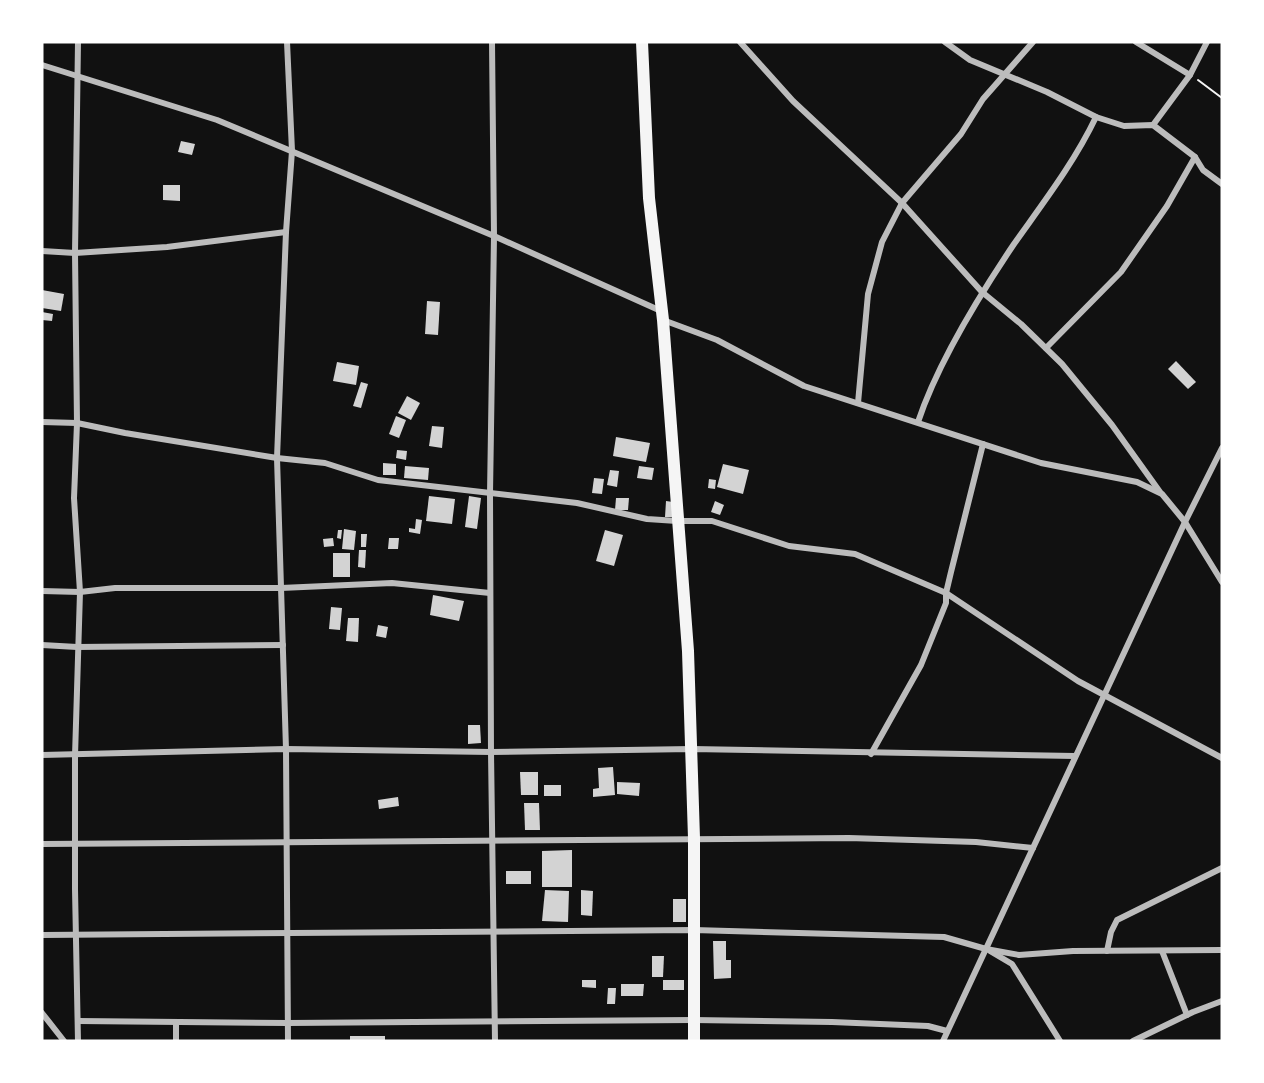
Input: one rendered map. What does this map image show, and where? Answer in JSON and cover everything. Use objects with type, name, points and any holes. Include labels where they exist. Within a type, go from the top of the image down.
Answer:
[{"type":"main road","points":[[642,42],[649,198],[662,315],[687,628],[694,838],[694,1041]]},
{"type":"street","points":[[78,42],[75,253],[77,423],[74,498],[80,592],[75,756],[78,1041]]},
{"type":"street","points":[[287,42],[292,151],[286,232],[277,458],[286,749],[288,1041]]},
{"type":"street","points":[[492,42],[494,236],[490,593],[495,1041]]},
{"type":"street","points":[[740,42],[793,101],[902,203],[982,292],[1062,364],[1112,425],[1185,522],[1222,582]]},
{"type":"street","points":[[945,42],[970,60],[1096,117],[1124,126],[1154,124],[1195,157],[1203,170],[1222,184]]},
{"type":"street","points":[[858,402],[868,294],[882,242],[902,203],[961,135],[983,99],[1033,42]]},
{"type":"street","points":[[1136,42],[1190,75]]},
{"type":"street","points":[[1154,124],[1190,75],[1208,42]]},
{"type":"street","points":[[42,66],[78,75],[217,120],[292,151],[494,236],[717,340],[804,386],[1041,463],[1137,482],[1162,494]]},
{"type":"street","points":[[918,422],[928,393],[982,292],[1081,149],[1096,117]]},
{"type":"street","points":[[1046,348],[1120,272],[1167,206],[1195,157]]},
{"type":"street","points":[[42,251],[75,253],[167,247],[286,232]]},
{"type":"street","points":[[42,422],[77,423],[277,458],[325,463],[378,480],[577,503],[646,519],[712,521],[789,546],[855,554],[946,593],[1078,681],[1222,758]]},
{"type":"street","points":[[872,754],[921,665],[946,603],[946,593],[983,444]]},
{"type":"street","points":[[943,1041],[1185,522],[1222,448]]},
{"type":"street","points":[[42,591],[80,592],[115,588],[281,588],[392,583],[490,593]]},
{"type":"street","points":[[42,645],[283,645]]},
{"type":"street","points":[[42,755],[75,756],[286,749],[491,752],[692,749],[1075,756]]},
{"type":"street","points":[[42,844],[694,838],[976,842],[1033,848]]},
{"type":"street","points":[[1107,951],[1111,932],[1117,920],[1222,868]]},
{"type":"street","points":[[42,935],[693,930],[944,937],[986,949],[1019,955],[1072,951],[1222,950]]},
{"type":"street","points":[[986,949],[1012,964],[1060,1041]]},
{"type":"street","points":[[1162,951],[1187,1015]]},
{"type":"street","points":[[1133,1041],[1222,1001]]},
{"type":"street","points":[[42,1013],[64,1041]]},
{"type":"street","points":[[78,1021],[288,1023],[693,1020],[928,1026],[947,1031]]},
{"type":"street","points":[[42,1027],[48,1022]]},
{"type":"street","points":[[176,1022],[176,1041]]},
{"type":"path","points":[[1190,75],[1222,98]]},
{"type":"building","points":[[181,141],[195,144],[192,155],[178,152]]},
{"type":"building","points":[[163,185],[180,185],[180,201],[163,200]]},
{"type":"building","points":[[42,290],[64,294],[61,311],[42,308]]},
{"type":"building","points":[[427,301],[440,302],[438,335],[425,334]]},
{"type":"building","points":[[42,312],[53,314],[52,321],[42,320]]},
{"type":"building","points":[[1176,361],[1196,382],[1188,389],[1168,369]]},
{"type":"building","points":[[337,362],[359,366],[356,385],[333,381]]},
{"type":"building","points":[[361,382],[368,384],[361,408],[353,406]]},
{"type":"building","points":[[407,396],[420,403],[411,420],[398,413]]},
{"type":"building","points":[[396,416],[406,420],[399,438],[389,434]]},
{"type":"building","points":[[432,426],[444,427],[442,448],[429,446]]},
{"type":"building","points":[[616,437],[650,443],[646,462],[613,456]]},
{"type":"building","points":[[397,450],[407,451],[406,460],[396,458]]},
{"type":"building","points":[[383,463],[396,464],[396,475],[383,475]]},
{"type":"building","points":[[723,464],[749,470],[743,494],[717,487]]},
{"type":"building","points":[[405,466],[429,468],[428,480],[404,478]]},
{"type":"building","points":[[639,466],[654,468],[652,480],[637,478]]},
{"type":"building","points":[[610,470],[619,471],[617,487],[607,485]]},
{"type":"building","points":[[594,478],[604,479],[602,494],[592,493]]},
{"type":"building","points":[[709,479],[716,480],[715,489],[708,488]]},
{"type":"building","points":[[429,496],[455,499],[452,524],[426,521]]},
{"type":"building","points":[[469,496],[481,498],[477,529],[465,527]]},
{"type":"building","points":[[616,498],[629,498],[628,510],[615,510]]},
{"type":"building","points":[[666,501],[673,502],[672,517],[665,517]]},
{"type":"building","points":[[715,501],[724,505],[720,515],[711,512]]},
{"type":"building","points":[[416,519],[422,520],[420,534],[409,532],[409,528],[415,529]]},
{"type":"building","points":[[344,529],[356,531],[354,550],[342,549]]},
{"type":"building","points":[[338,530],[342,530],[341,539],[337,538]]},
{"type":"building","points":[[605,530],[623,535],[614,566],[596,561]]},
{"type":"building","points":[[361,534],[367,534],[366,547],[361,547]]},
{"type":"building","points":[[333,538],[334,546],[324,547],[323,539]]},
{"type":"building","points":[[389,538],[399,538],[398,549],[388,549]]},
{"type":"building","points":[[359,550],[366,550],[365,568],[358,567]]},
{"type":"building","points":[[333,553],[350,553],[350,577],[333,577]]},
{"type":"building","points":[[433,595],[464,601],[459,621],[430,615]]},
{"type":"building","points":[[331,607],[342,608],[340,630],[329,629]]},
{"type":"building","points":[[348,618],[359,618],[358,642],[346,641]]},
{"type":"building","points":[[378,625],[388,627],[386,638],[376,636]]},
{"type":"building","points":[[468,725],[480,725],[481,743],[468,744]]},
{"type":"building","points":[[613,767],[615,795],[593,797],[593,789],[599,788],[598,768]]},
{"type":"building","points":[[520,772],[538,772],[538,795],[521,795]]},
{"type":"building","points":[[617,782],[640,783],[639,796],[617,794]]},
{"type":"building","points":[[544,785],[561,785],[561,796],[544,796]]},
{"type":"building","points":[[398,797],[399,806],[379,809],[378,800]]},
{"type":"building","points":[[524,803],[539,803],[540,830],[525,830]]},
{"type":"building","points":[[572,850],[572,887],[542,887],[542,851]]},
{"type":"building","points":[[506,871],[531,871],[531,884],[506,884]]},
{"type":"building","points":[[545,890],[569,891],[568,922],[542,921]]},
{"type":"building","points":[[581,890],[593,891],[592,916],[581,915]]},
{"type":"building","points":[[673,899],[686,899],[686,922],[673,922]]},
{"type":"building","points":[[713,941],[726,941],[726,960],[731,960],[731,978],[714,979]]},
{"type":"building","points":[[652,956],[664,956],[663,977],[652,977]]},
{"type":"building","points":[[582,980],[596,980],[596,988],[582,987]]},
{"type":"building","points":[[663,980],[684,980],[684,990],[663,990]]},
{"type":"building","points":[[621,984],[644,984],[643,996],[621,996]]},
{"type":"building","points":[[608,988],[616,988],[615,1004],[607,1004]]},
{"type":"building","points":[[350,1036],[385,1036],[385,1041],[350,1041]]}]
